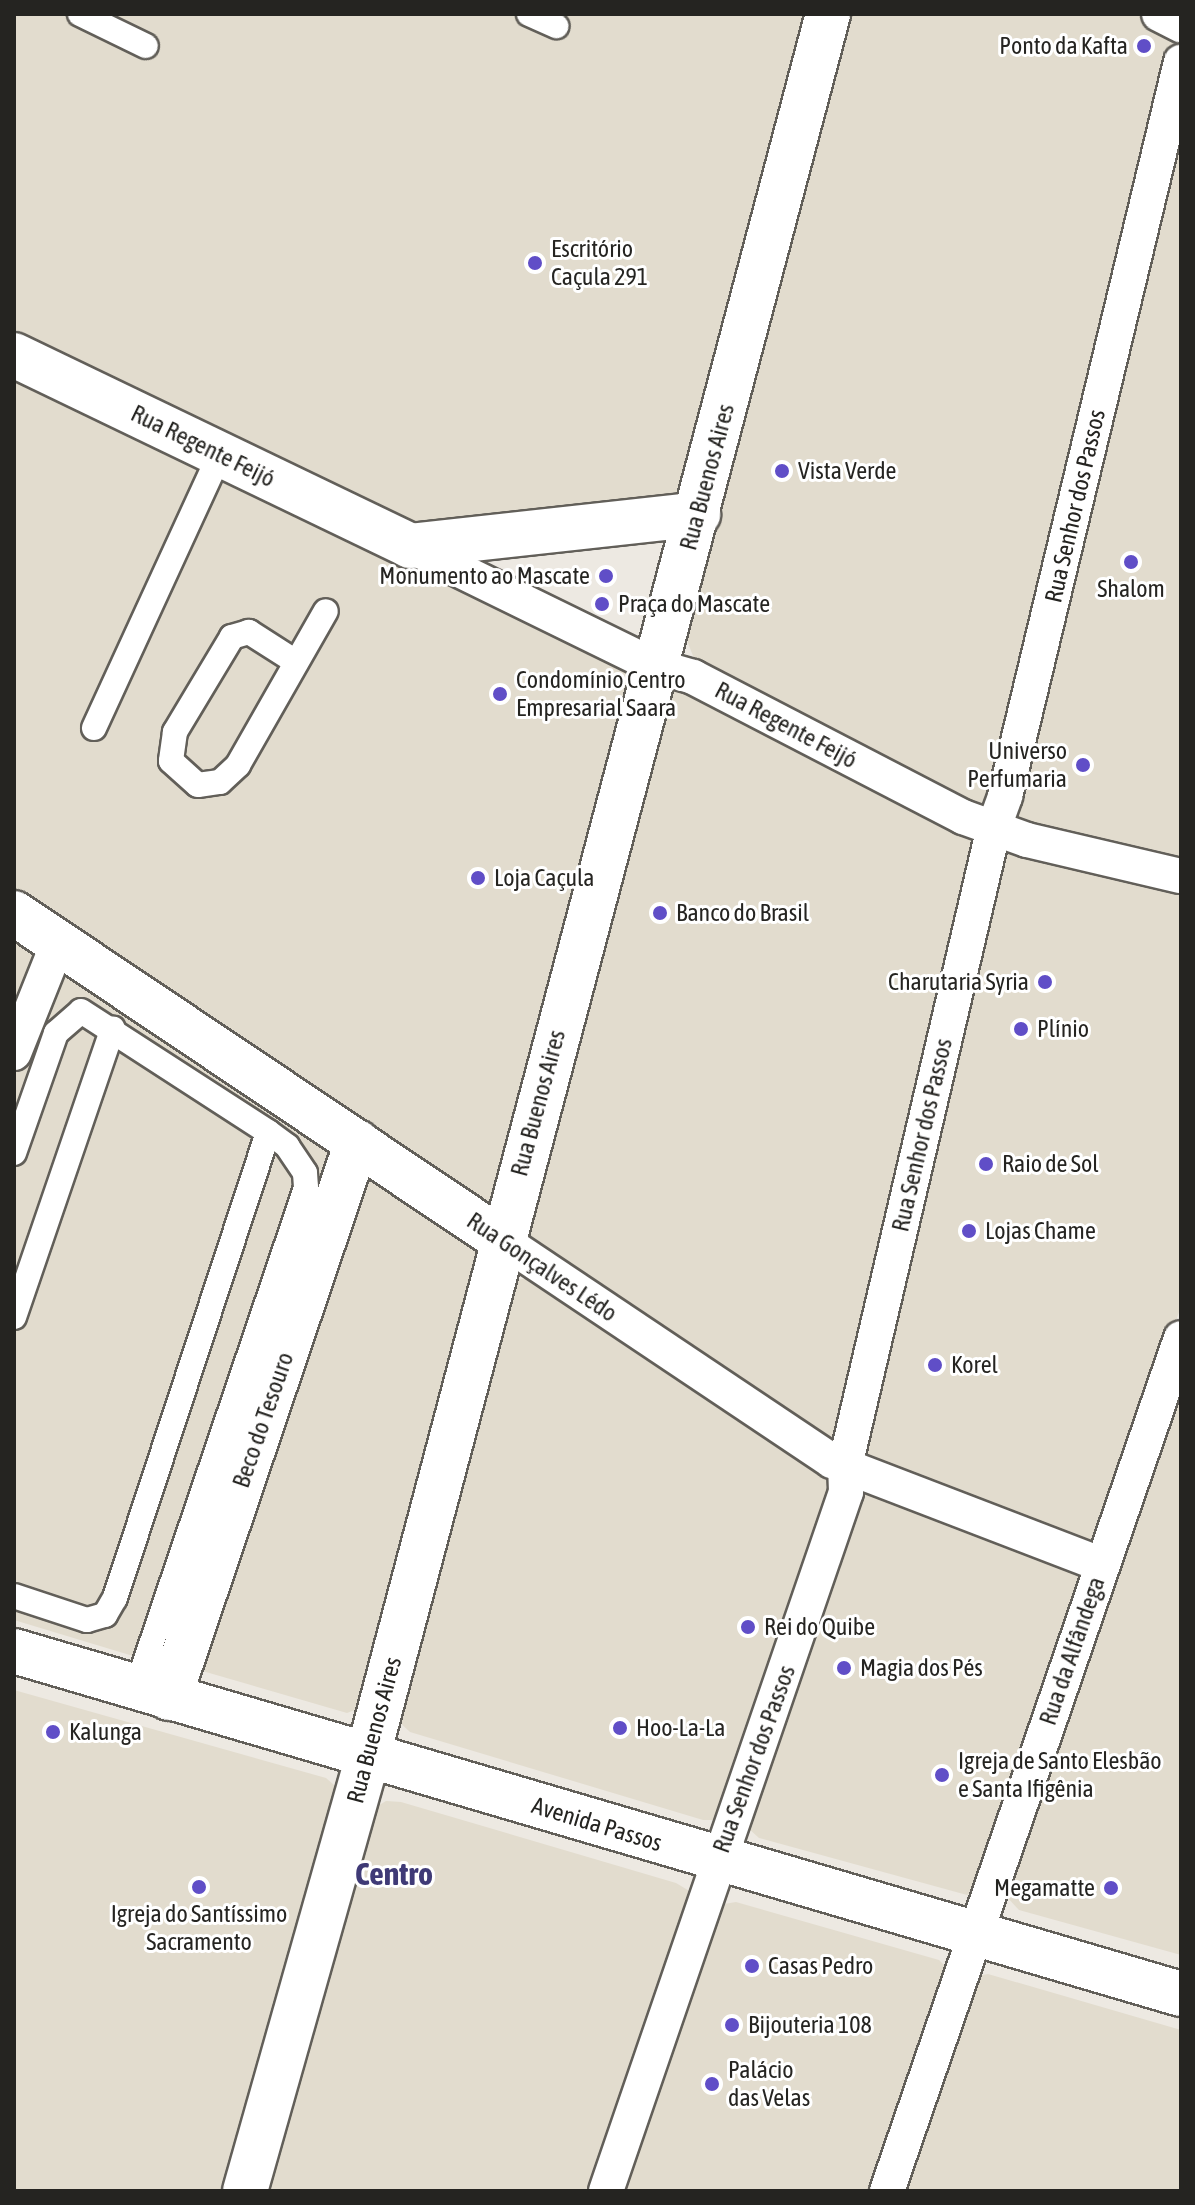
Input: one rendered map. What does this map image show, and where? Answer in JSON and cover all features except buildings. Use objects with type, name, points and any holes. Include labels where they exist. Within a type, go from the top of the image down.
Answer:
[{"type":"street","name":"Rua Buenos Aires","points":[[245,2191],[368,1755],[828,14]]},
{"type":"street","points":[[1159,14],[1181,25]]},
{"type":"street","name":"Rua Senhor dos Passos","points":[[606,2191],[717,1860],[736,1817],[846,1492],[845,1466],[994,827],[1005,796],[1181,62]]},
{"type":"street","name":"Rua Regente Feijó","points":[[14,355],[220,454],[369,532],[410,546],[655,666],[693,677],[963,817],[1027,840],[1181,876]]},
{"type":"street","points":[[410,546],[698,514]]},
{"type":"street","name":"Rua Gonçalves Lédo","points":[[14,913],[832,1461],[1101,1564]]},
{"type":"street","points":[[14,1053],[58,943]]},
{"type":"street","name":"Beco do Tesouro","points":[[152,1694],[357,1142]]},
{"type":"street","name":"Rua da Alfândega","points":[[887,2191],[1181,1338]]},
{"type":"street","name":"Avenida Passos","points":[[14,1651],[1181,1994]]},
{"type":"lane","points":[[80,14],[146,46]]},
{"type":"lane","points":[[529,14],[556,26]]},
{"type":"lane","points":[[94,728],[220,454]]},
{"type":"lane","points":[[296,662],[249,632],[232,637],[175,732],[171,761],[198,785],[220,782],[238,765],[326,611]]},
{"type":"lane","points":[[14,1153],[56,1033],[81,1011],[113,1028],[268,1132],[287,1146],[305,1173],[306,1188],[152,1694]]},
{"type":"lane","points":[[14,1317],[113,1028]]},
{"type":"lane","points":[[14,1596],[87,1620],[105,1615],[110,1607],[268,1132]]},
{"type":"shaded area","points":[[14,14],[814,14],[684,495],[430,533],[316,482],[14,329]]},
{"type":"shaded area","points":[[849,14],[1141,14],[1166,26],[1174,39],[987,804],[976,808],[695,661],[686,638]]},
{"type":"shaded area","points":[[1181,102],[1181,865],[1020,826],[1015,815]]},
{"type":"shaded area","points":[[14,360],[633,671],[492,1205],[485,1208],[14,898]]},
{"type":"shaded area","points":[[677,688],[976,839],[841,1449],[533,1245],[527,1234],[668,694]]},
{"type":"shaded area","points":[[1011,849],[1181,889],[1181,1307],[1092,1546],[868,1461],[863,1451],[1004,854]]},
{"type":"shaded area","points":[[14,928],[41,953],[14,1030]]},
{"type":"shaded area","points":[[62,966],[337,1144],[202,1546],[159,1652],[143,1659],[14,1620],[14,1074],[53,976]]},
{"type":"shaded area","points":[[361,1168],[482,1246],[362,1707],[347,1713],[199,1670]]},
{"type":"shaded area","points":[[535,1277],[836,1476],[720,1817],[714,1820],[703,1820],[410,1732],[398,1721],[516,1280]]},
{"type":"shaded area","points":[[1181,1368],[1181,1955],[1019,1910],[1006,1896]]},
{"type":"shaded area","points":[[862,1488],[1086,1571],[974,1892],[967,1895],[759,1838],[748,1828]]},
{"type":"shaded area","points":[[14,1690],[326,1778],[334,1785],[336,1791],[231,2191],[14,2191]]},
{"type":"shaded area","points":[[386,1801],[401,1802],[676,1883],[691,1892],[599,2191],[264,2191],[376,1807]]},
{"type":"shaded area","points":[[736,1902],[939,1960],[945,1966],[875,2191],[618,2191],[718,1905]]},
{"type":"shaded area","points":[[988,1974],[1181,2030],[1181,2191],[895,2191],[977,1976]]},
{"type":"place","name":"Ponto da Kafta","points":[[1144,46]]},
{"type":"place","name":"Escritório Caçula 291","points":[[535,263]]},
{"type":"place","name":"Vista Verde","points":[[782,471]]},
{"type":"place","name":"Shalom","points":[[1131,562]]},
{"type":"place","name":"Monumento ao Mascate","points":[[606,576]]},
{"type":"place","name":"Praça do Mascate","points":[[602,604]]},
{"type":"place","name":"Condomínio Centro Empresarial Saara","points":[[500,694]]},
{"type":"place","name":"Universo Perfumaria","points":[[1083,765]]},
{"type":"place","name":"Loja Caçula","points":[[478,878]]},
{"type":"place","name":"Banco do Brasil","points":[[660,913]]},
{"type":"place","name":"Charutaria Syria","points":[[1045,982]]},
{"type":"place","name":"Plínio","points":[[1021,1029]]},
{"type":"place","name":"Raio de Sol","points":[[986,1164]]},
{"type":"place","name":"Lojas Chame","points":[[969,1231]]},
{"type":"place","name":"Korel","points":[[935,1365]]},
{"type":"place","name":"Rei do Quibe","points":[[748,1627]]},
{"type":"place","name":"Magia dos Pés","points":[[844,1668]]},
{"type":"place","name":"Hoo-La-La","points":[[620,1728]]},
{"type":"place","name":"Kalunga","points":[[53,1732]]},
{"type":"place","name":"Igreja de Santo Elesbão e Santa Ifigênia","points":[[942,1775]]},
{"type":"place","name":"Igreja do Santíssimo Sacramento","points":[[199,1887]]},
{"type":"place","name":"Megamatte","points":[[1111,1888]]},
{"type":"place","name":"Casas Pedro","points":[[752,1966]]},
{"type":"place","name":"Bijouteria 108","points":[[732,2025]]},
{"type":"place","name":"Palácio das Velas","points":[[712,2084]]},
{"type":"district","name":"Centro","points":[[394,1874]]}]
